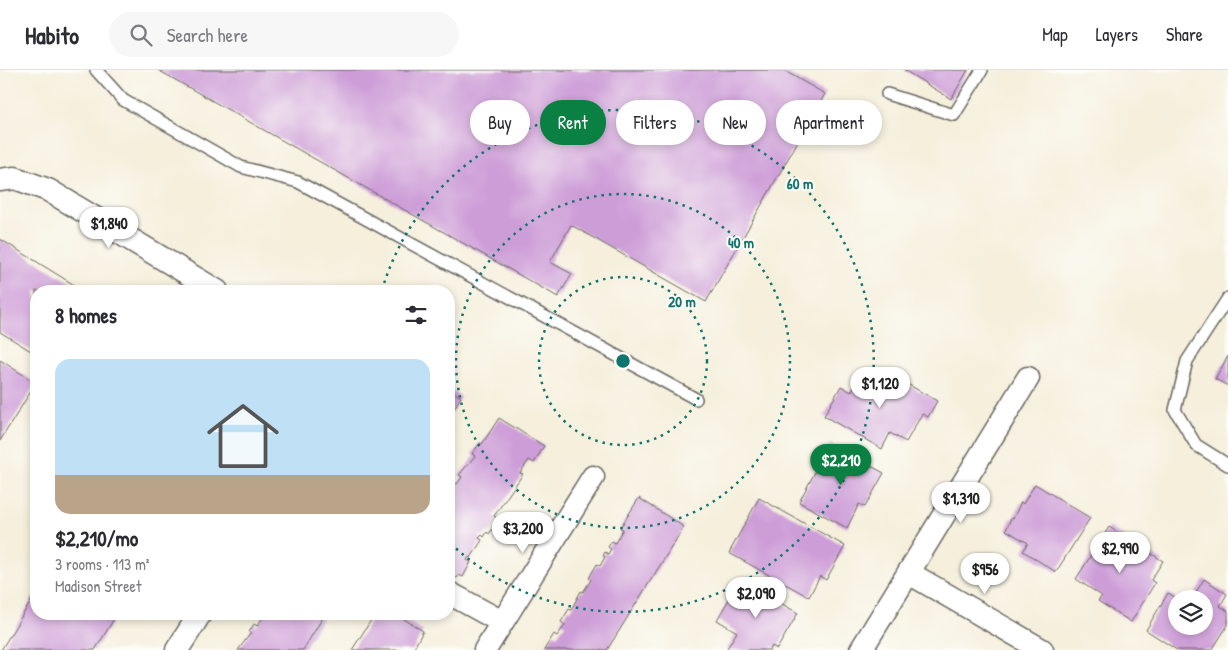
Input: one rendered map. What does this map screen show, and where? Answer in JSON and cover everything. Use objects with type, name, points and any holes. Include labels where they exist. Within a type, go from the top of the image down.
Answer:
[{"type":"street","points":[[0,180],[15,178],[48,190],[207,285]]},
{"type":"street","points":[[861,650],[1028,378]]},
{"type":"street","points":[[485,650],[593,477]]},
{"type":"street","points":[[909,573],[1042,650]]},
{"type":"street","points":[[455,596],[502,622]]},
{"type":"street","points":[[177,650],[196,620]]},
{"type":"lane","points":[[96,70],[123,100],[241,167],[298,182],[696,399]]},
{"type":"lane","points":[[887,94],[954,116],[982,70]]},
{"type":"lane","points":[[1228,298],[1187,362],[1175,410],[1196,445],[1228,465]]},
{"type":"building","points":[[158,70],[783,70],[825,94],[822,100],[776,100],[776,145],[796,145],[706,302],[571,225],[550,262],[572,274],[558,297]]},
{"type":"building","points":[[904,70],[968,70],[951,99]]},
{"type":"building","points":[[0,239],[74,285],[30,285],[30,350],[0,332]]},
{"type":"building","points":[[1228,356],[1228,386],[1215,379]]},
{"type":"building","points":[[0,360],[30,379],[30,393],[0,441]]},
{"type":"building","points":[[883,370],[937,401],[928,417],[922,414],[906,442],[890,433],[882,449],[824,416],[841,386],[851,392],[862,374],[876,382]]},
{"type":"building","points":[[455,393],[461,397],[455,407]]},
{"type":"building","points":[[499,418],[544,446],[534,463],[529,460],[520,473],[523,474],[494,516],[499,519],[489,534],[487,532],[484,537],[482,535],[479,538],[482,540],[471,558],[469,557],[467,560],[471,562],[463,577],[459,575],[457,578],[455,577],[455,483],[457,484],[462,477],[459,475],[475,456],[472,454],[480,443],[482,444]]},
{"type":"building","points":[[830,444],[884,473],[865,507],[859,504],[847,528],[799,502]]},
{"type":"building","points":[[1035,484],[1090,518],[1056,572],[1023,551],[1028,543],[1006,530],[1021,502],[1023,504]]},
{"type":"building","points":[[639,498],[684,527],[607,650],[544,650],[554,634],[557,636],[565,625],[561,622],[569,609],[571,610],[581,591],[583,592],[591,580],[589,578],[597,564],[600,566],[605,557],[603,556],[605,552],[608,554],[611,549],[608,547],[612,541],[615,543],[623,529],[620,528]]},
{"type":"building","points":[[759,498],[845,546],[826,580],[820,576],[809,597],[729,553]]},
{"type":"building","points":[[1109,527],[1163,561],[1151,580],[1155,583],[1131,622],[1098,601],[1102,596],[1076,579]]},
{"type":"building","points":[[1204,579],[1227,594],[1220,606],[1228,611],[1228,625],[1212,650],[1177,650],[1146,630],[1168,593],[1168,635],[1213,635],[1213,590],[1197,590]]},
{"type":"building","points":[[740,580],[798,613],[777,649],[772,646],[770,650],[726,650],[737,632],[717,620]]},
{"type":"building","points":[[30,603],[30,620],[113,620],[95,650],[1,650]]},
{"type":"building","points":[[261,620],[321,620],[303,650],[238,650],[251,633],[249,632],[254,624],[257,626]]},
{"type":"building","points":[[371,620],[406,620],[423,631],[413,650],[352,650]]}]
